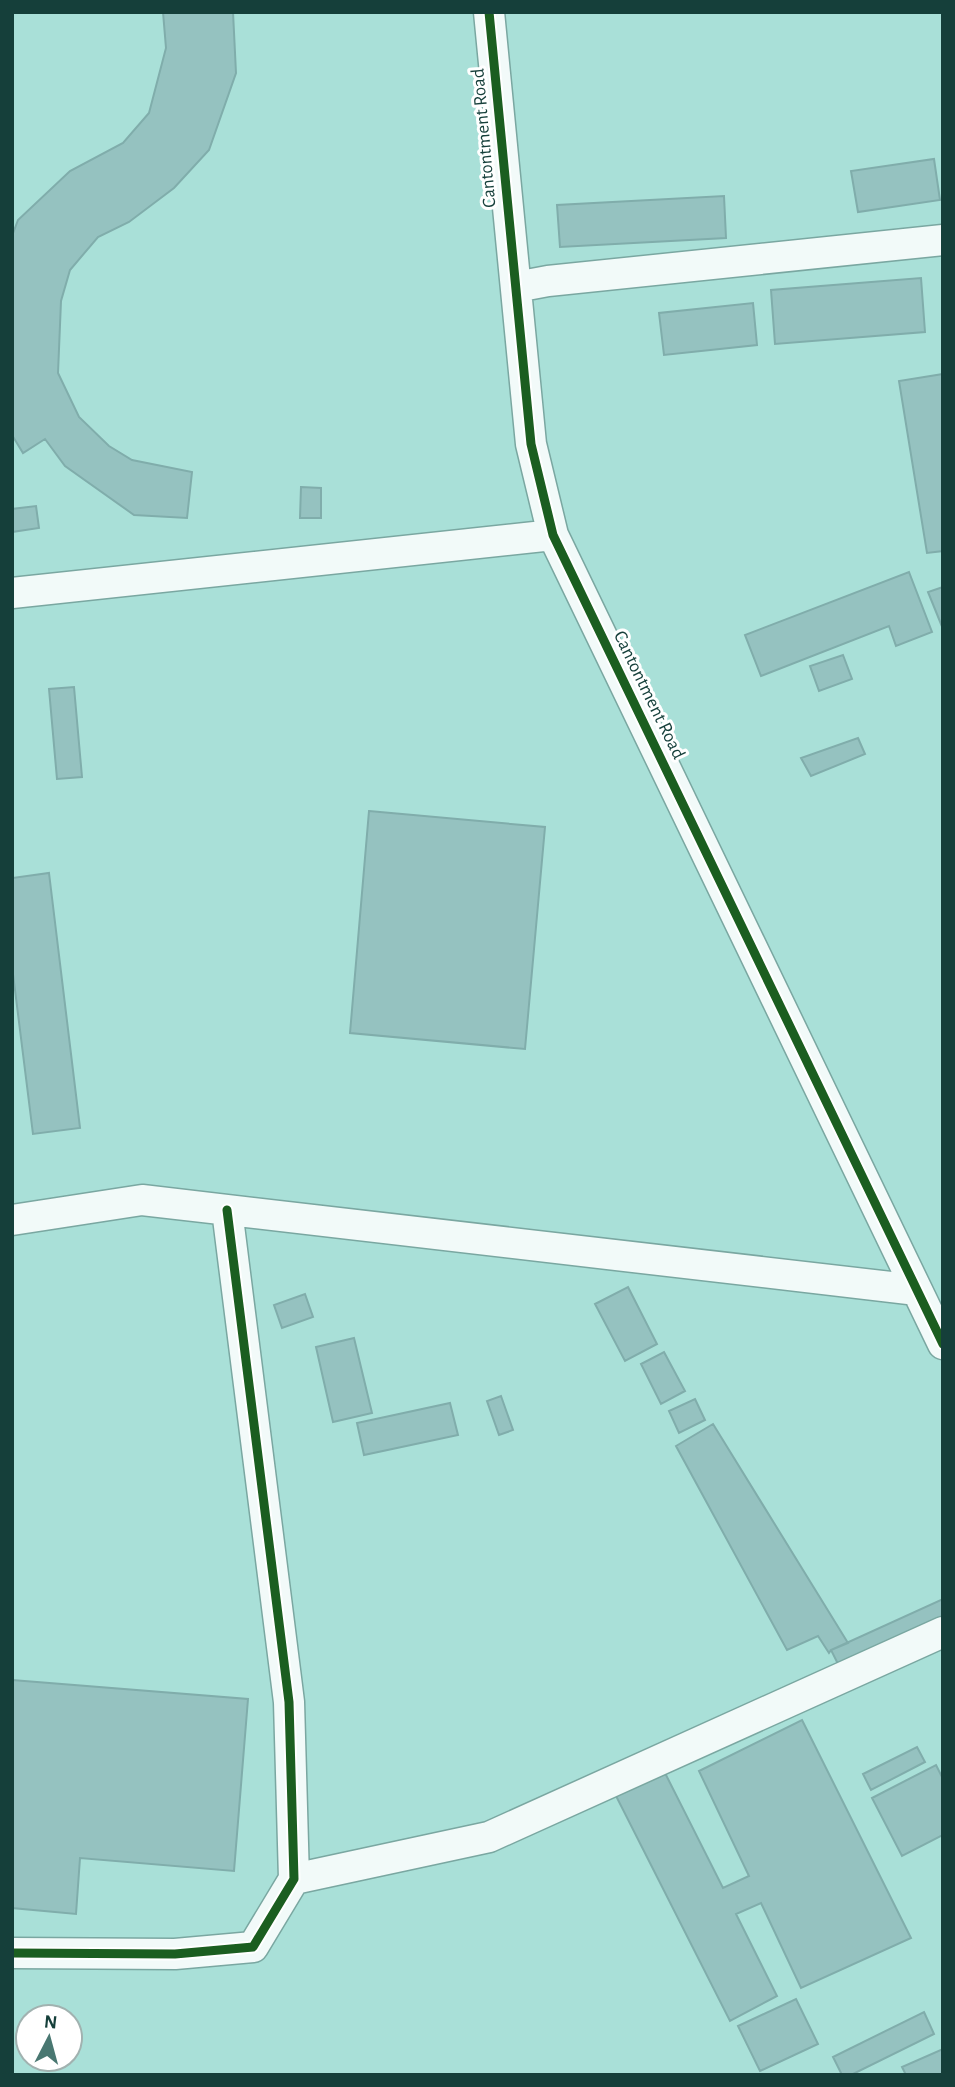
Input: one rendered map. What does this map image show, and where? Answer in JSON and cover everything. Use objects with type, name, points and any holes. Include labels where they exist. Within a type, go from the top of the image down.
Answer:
[{"type":"street","name":"Cantontment Road","points":[[489,12],[531,444],[553,535],[943,1345]]},
{"type":"street","points":[[516,287],[548,281],[943,240]]},
{"type":"street","points":[[12,593],[553,535]]},
{"type":"street","points":[[12,1220],[142,1200],[916,1290]]},
{"type":"street","points":[[12,1953],[174,1954],[253,1947],[294,1879],[289,1702],[227,1210]]},
{"type":"street","points":[[294,1879],[489,1837],[943,1632]]},
{"type":"building","points":[[163,12],[233,12],[236,73],[209,150],[174,188],[129,222],[98,237],[70,270],[61,301],[58,373],[79,417],[109,446],[132,460],[192,472],[187,518],[134,515],[65,466],[45,439],[23,453],[12,435],[12,236],[18,220],[70,171],[123,143],[149,113],[166,48]]},
{"type":"building","points":[[934,159],[940,200],[858,212],[851,171]]},
{"type":"building","points":[[724,196],[726,238],[560,247],[557,205]]},
{"type":"building","points":[[921,278],[925,332],[775,344],[771,290]]},
{"type":"building","points":[[753,303],[757,345],[664,355],[659,313]]},
{"type":"building","points":[[943,374],[943,551],[927,553],[899,381]]},
{"type":"building","points":[[301,487],[321,488],[321,518],[300,518]]},
{"type":"building","points":[[36,506],[39,528],[12,532],[12,509]]},
{"type":"building","points":[[909,572],[932,632],[896,646],[889,626],[761,676],[745,635]]},
{"type":"building","points":[[943,587],[943,629],[928,592]]},
{"type":"building","points":[[843,655],[852,679],[819,691],[810,666]]},
{"type":"building","points":[[74,687],[82,777],[57,779],[49,689]]},
{"type":"building","points":[[858,738],[865,754],[811,776],[801,758]]},
{"type":"building","points":[[369,811],[545,827],[525,1049],[350,1033]]},
{"type":"building","points":[[49,873],[80,1128],[33,1134],[12,966],[12,878]]},
{"type":"building","points":[[628,1287],[657,1344],[625,1361],[595,1304]]},
{"type":"building","points":[[305,1294],[313,1317],[282,1328],[274,1305]]},
{"type":"building","points":[[354,1338],[372,1413],[333,1422],[316,1347]]},
{"type":"building","points":[[664,1352],[685,1391],[661,1404],[641,1364]]},
{"type":"building","points":[[501,1396],[513,1430],[499,1435],[487,1401]]},
{"type":"building","points":[[695,1399],[705,1420],[679,1433],[669,1411]]},
{"type":"building","points":[[450,1403],[458,1435],[364,1455],[357,1423]]},
{"type":"building","points":[[713,1424],[848,1643],[829,1653],[818,1636],[787,1650],[676,1446]]},
{"type":"building","points":[[943,1599],[943,1626],[842,1672],[831,1650]]},
{"type":"building","points":[[12,1680],[248,1699],[234,1871],[80,1858],[76,1914],[12,1908]]},
{"type":"building","points":[[802,1720],[911,1938],[801,1988],[761,1903],[736,1914],[777,1996],[730,2021],[613,1790],[662,1767],[723,1888],[749,1876],[699,1771]]},
{"type":"building","points":[[917,1747],[925,1762],[871,1790],[863,1774]]},
{"type":"building","points":[[936,1765],[943,1779],[943,1835],[902,1856],[872,1798]]},
{"type":"building","points":[[796,1999],[818,2044],[760,2071],[738,2026]]},
{"type":"building","points":[[924,2012],[934,2034],[851,2075],[842,2075],[833,2057]]},
{"type":"building","points":[[943,2049],[943,2075],[906,2075],[902,2067]]},
{"type":"cycle path","points":[[489,12],[531,444],[553,535],[943,1344]]},
{"type":"cycle path","points":[[12,1953],[175,1954],[253,1947],[294,1879],[289,1702],[227,1210]]}]
